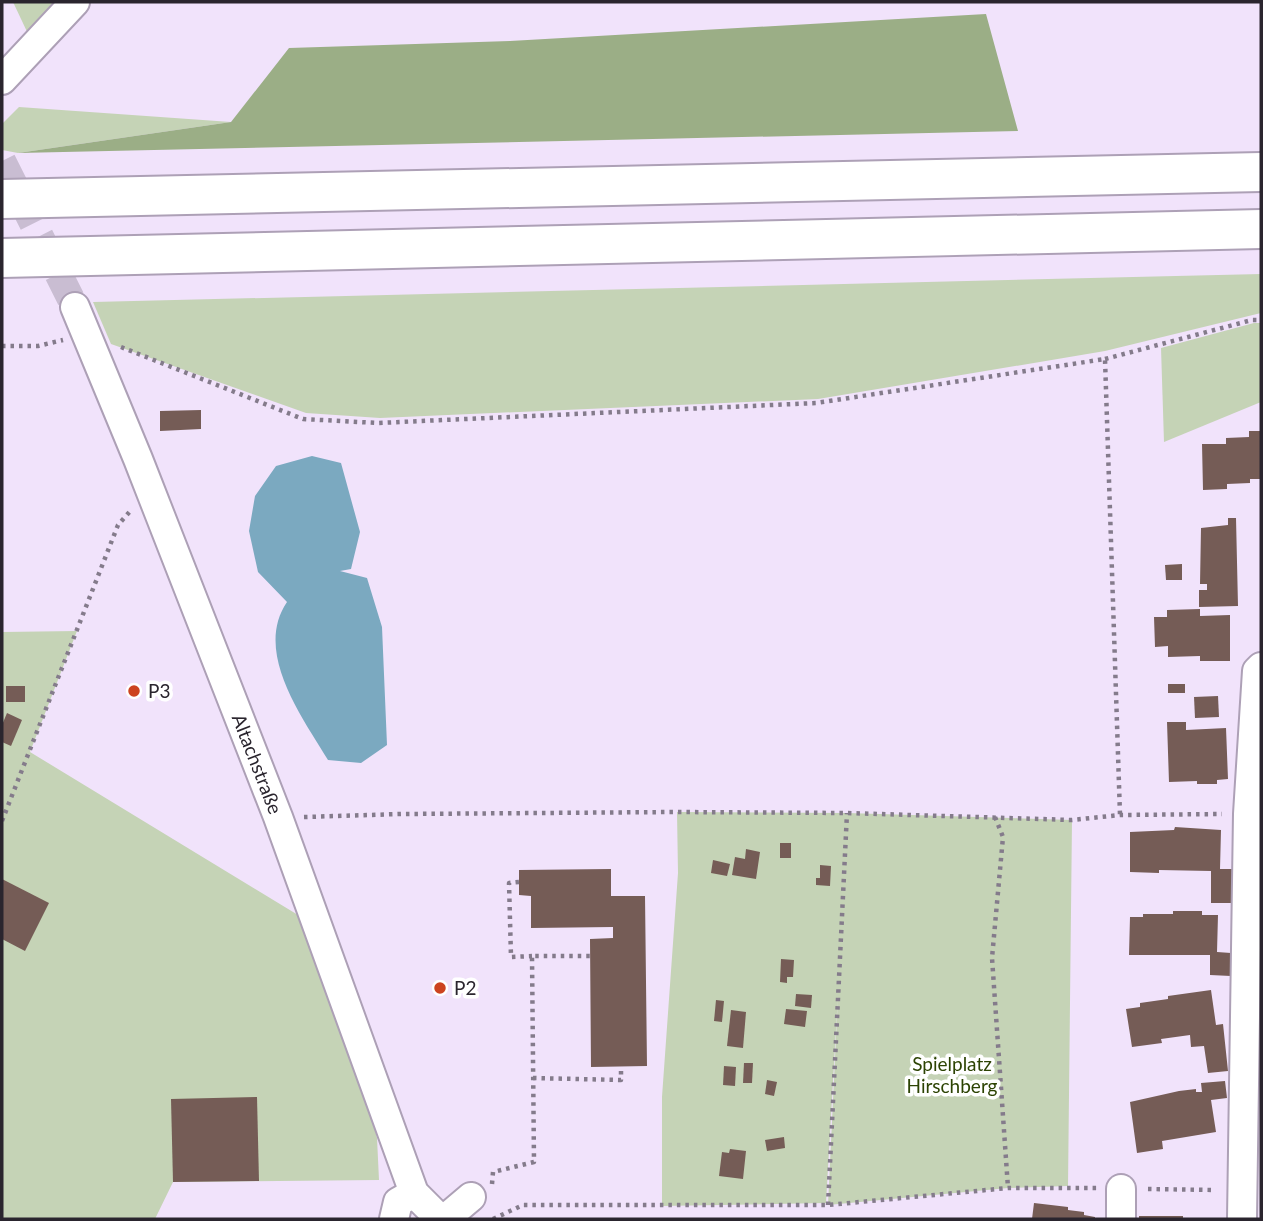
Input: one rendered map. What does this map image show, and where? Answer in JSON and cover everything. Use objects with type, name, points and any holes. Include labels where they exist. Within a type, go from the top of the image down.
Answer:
[{"type":"highway","points":[[2,199],[1261,172]]},
{"type":"highway","points":[[2,258],[1261,229]]},
{"type":"street","points":[[2,80],[75,2]]},
{"type":"street","name":"Altachstraße","points":[[75,307],[278,817],[414,1193]]},
{"type":"street","points":[[1242,1219],[1254,976],[1248,814],[1257,671],[1261,667]]},
{"type":"street","points":[[1121,1189],[1121,1219]]},
{"type":"street","points":[[394,1219],[398,1202],[414,1193],[442,1219],[484,1200]]},
{"type":"path","points":[[2,346],[38,346],[85,334],[303,419],[378,423],[816,402],[1105,359],[1252,320],[1261,320]]},
{"type":"path","points":[[1105,359],[1120,815]]},
{"type":"path","points":[[2,821],[118,525],[149,489]]},
{"type":"path","points":[[278,817],[401,814],[847,813],[1072,820],[1120,815],[1248,814]]},
{"type":"path","points":[[828,1205],[847,813]]},
{"type":"path","points":[[995,817],[1003,837],[992,958],[1008,1188]]},
{"type":"path","points":[[519,882],[509,883],[511,957],[590,956]]},
{"type":"path","points":[[532,956],[534,1162],[494,1172],[484,1200],[491,1219],[523,1205],[828,1205],[1008,1188],[1068,1186],[1243,1190]]},
{"type":"path","points":[[533,1078],[621,1080],[621,1066]]},
{"type":"green space","points":[[13,2],[55,2],[60,6],[30,38]]},
{"type":"green space","points":[[986,14],[1018,131],[18,153],[231,122],[289,48],[510,41]]},
{"type":"green space","points":[[19,107],[231,122],[18,153],[2,150],[2,124]]},
{"type":"green space","points":[[1261,274],[1261,313],[1105,351],[818,399],[380,418],[306,413],[111,344],[93,302]]},
{"type":"green space","points":[[1261,323],[1261,402],[1164,442],[1161,348]]},
{"type":"green space","points":[[77,631],[30,752],[298,915],[367,1098],[377,1138],[379,1180],[173,1182],[155,1219],[2,1219],[2,632]]},
{"type":"green space","name":"Spielplatz Hirschberg","points":[[677,812],[847,813],[1072,820],[1068,1186],[1008,1188],[828,1205],[838,995],[826,1203],[662,1206],[662,1097],[678,873]]},
{"type":"water","points":[[312,456],[341,463],[360,532],[351,569],[340,571],[367,578],[382,627],[387,745],[361,763],[328,760],[295,705],[278,663],[276,642],[278,621],[287,602],[258,572],[249,531],[255,496],[276,466]]},
{"type":"building","points":[[201,410],[201,429],[160,431],[160,411]]},
{"type":"building","points":[[1249,431],[1261,431],[1261,479],[1250,479],[1250,483],[1227,484],[1227,489],[1203,490],[1202,444],[1226,444],[1226,438],[1249,437]]},
{"type":"building","points":[[1228,518],[1236,518],[1238,606],[1199,607],[1199,590],[1207,590],[1207,584],[1200,584],[1201,528],[1228,525]]},
{"type":"building","points":[[1182,564],[1182,580],[1166,580],[1165,565]]},
{"type":"building","points":[[1200,609],[1200,616],[1230,615],[1230,661],[1200,661],[1200,656],[1168,657],[1168,646],[1155,647],[1154,617],[1167,617],[1167,610]]},
{"type":"building","points":[[1168,684],[1185,684],[1185,693],[1168,693]]},
{"type":"building","points":[[6,686],[25,686],[25,702],[6,702]]},
{"type":"building","points":[[1218,696],[1219,717],[1195,718],[1194,697]]},
{"type":"building","points":[[7,713],[22,720],[11,746],[2,742],[2,725]]},
{"type":"building","points":[[1167,722],[1186,722],[1186,730],[1226,728],[1228,779],[1217,780],[1217,784],[1197,784],[1197,781],[1169,782]]},
{"type":"building","points":[[1175,827],[1221,830],[1220,869],[1234,869],[1232,903],[1211,903],[1211,871],[1130,872],[1130,832],[1174,830]]},
{"type":"building","points":[[780,843],[791,843],[791,858],[780,858]]},
{"type":"building","points":[[746,849],[760,852],[756,879],[732,875],[735,857],[745,859]]},
{"type":"building","points":[[713,860],[730,864],[727,876],[711,873]]},
{"type":"building","points":[[820,865],[831,866],[830,886],[816,885],[816,878],[820,878]]},
{"type":"building","points":[[611,869],[611,896],[645,896],[647,1066],[591,1067],[590,939],[613,938],[613,927],[531,928],[531,896],[519,895],[519,870]]},
{"type":"building","points":[[2,879],[49,903],[25,951],[2,939]]},
{"type":"building","points":[[1173,911],[1202,911],[1202,915],[1218,915],[1217,952],[1231,953],[1231,976],[1210,975],[1210,955],[1129,955],[1130,917],[1173,914]]},
{"type":"building","points":[[781,959],[794,960],[793,977],[787,977],[787,983],[780,982]]},
{"type":"building","points":[[1211,990],[1216,1025],[1223,1024],[1228,1071],[1208,1073],[1204,1046],[1191,1047],[1190,1035],[1161,1039],[1162,1043],[1132,1047],[1126,1009],[1140,1007],[1140,1003],[1168,999],[1168,996]]},
{"type":"building","points":[[796,994],[812,995],[811,1008],[795,1006]]},
{"type":"building","points":[[716,1000],[724,1001],[722,1022],[714,1021]]},
{"type":"building","points":[[786,1009],[807,1011],[805,1027],[784,1024]]},
{"type":"building","points":[[731,1010],[746,1012],[743,1048],[727,1046]]},
{"type":"building","points":[[744,1063],[753,1063],[752,1083],[743,1083]]},
{"type":"building","points":[[724,1066],[736,1067],[735,1086],[723,1085]]},
{"type":"building","points":[[767,1080],[777,1082],[774,1096],[765,1094]]},
{"type":"building","points":[[1225,1081],[1227,1098],[1211,1100],[1216,1132],[1162,1141],[1163,1149],[1137,1153],[1130,1102],[1179,1091],[1196,1089],[1196,1092],[1202,1092],[1201,1083]]},
{"type":"building","points":[[257,1097],[259,1181],[173,1182],[171,1099]]},
{"type":"building","points":[[784,1137],[785,1148],[767,1151],[765,1140]]},
{"type":"building","points":[[730,1149],[746,1151],[743,1179],[719,1176],[722,1152],[729,1153]]},
{"type":"building","points":[[1034,1203],[1068,1207],[1068,1210],[1084,1212],[1084,1215],[1095,1219],[1032,1219]]},
{"type":"building","points":[[1139,1216],[1183,1216],[1183,1219],[1139,1219]]},
{"type":"tunnel","points":[[2,161],[75,307]]},
{"type":"place","name":"P3","points":[[134,691]]},
{"type":"place","name":"P2","points":[[440,988]]}]
